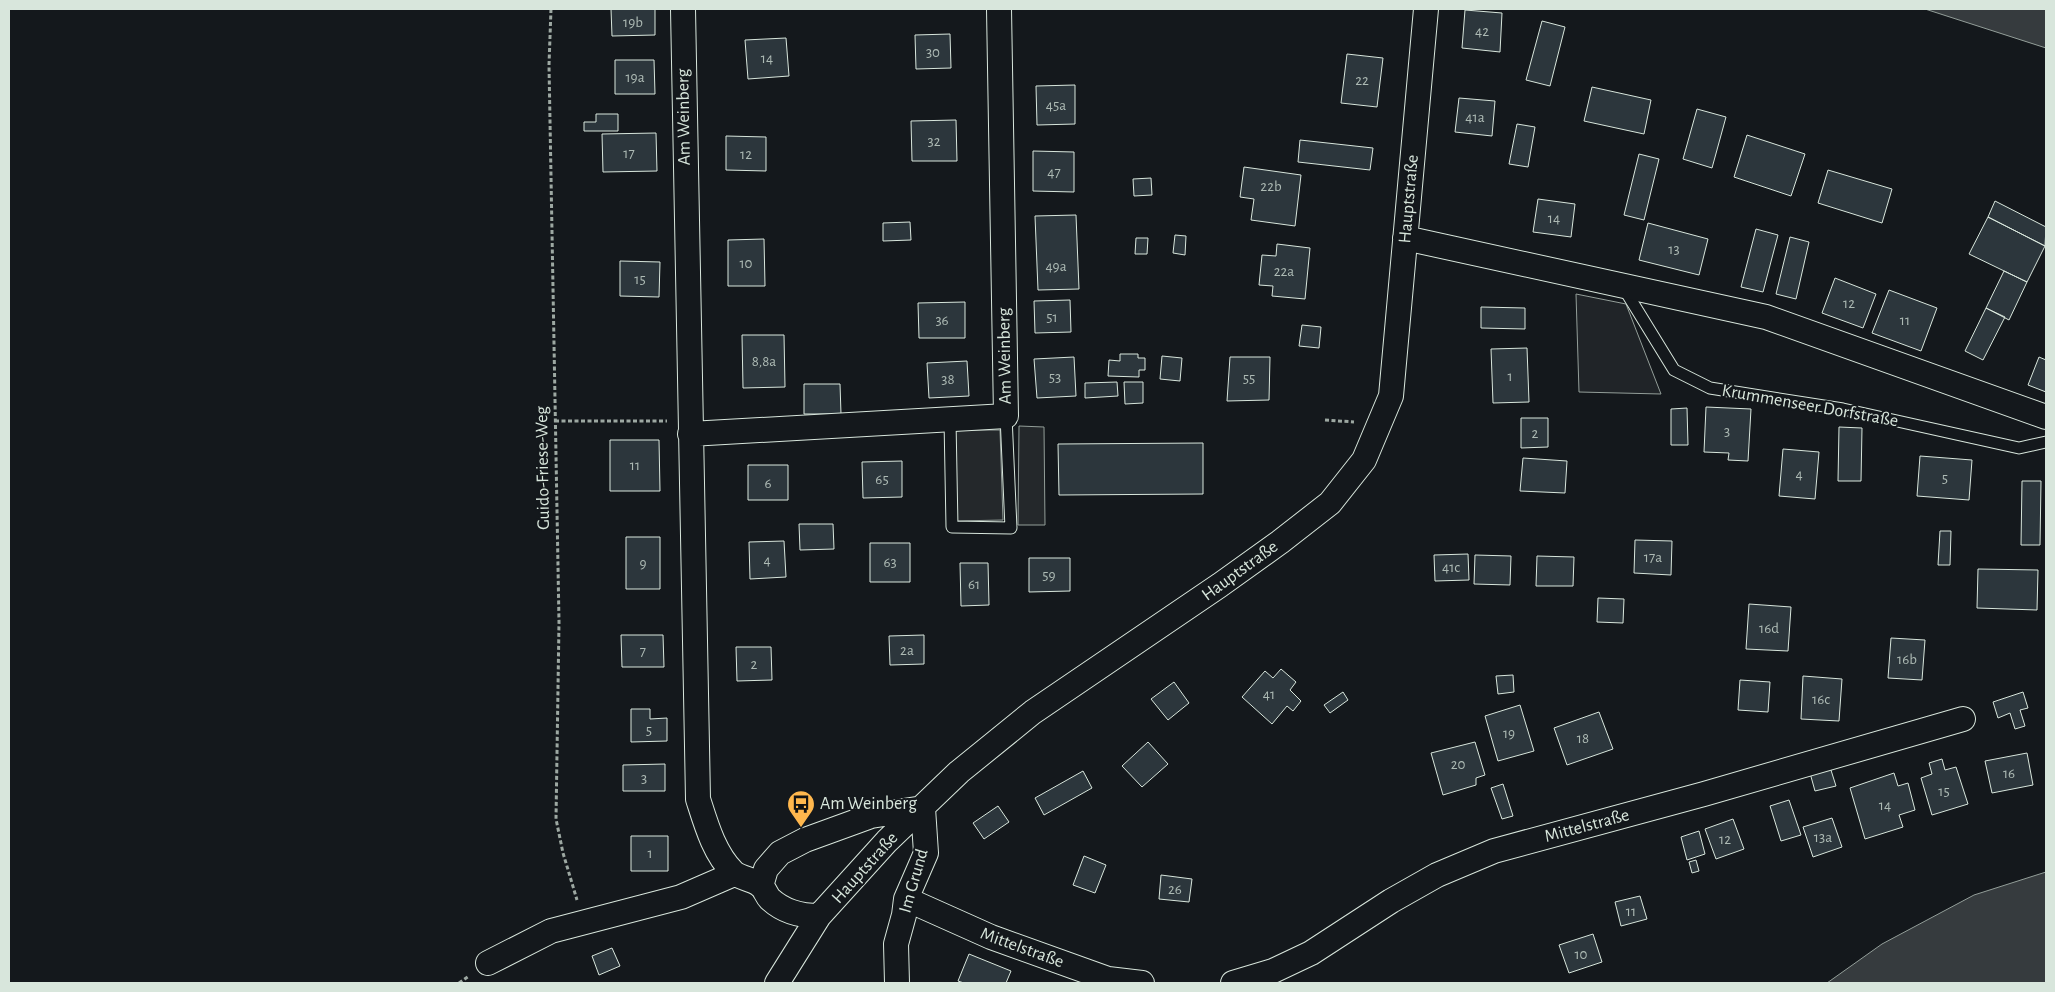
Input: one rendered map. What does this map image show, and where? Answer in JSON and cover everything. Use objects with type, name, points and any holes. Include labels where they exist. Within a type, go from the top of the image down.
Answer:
[{"type":"street","name":"Am Weinberg","points":[[683,9],[698,800],[709,833],[724,861],[734,874]]},
{"type":"street","name":"Am Weinberg","points":[[690,428],[950,420],[1006,416],[999,9]]},
{"type":"street","name":"Hauptstraße","points":[[777,983],[820,916],[887,841],[960,772],[1033,712],[1220,585],[1330,503],[1364,460],[1391,396],[1426,9]]},
{"type":"street","points":[[1405,238],[1766,317],[2046,417]]},
{"type":"street","name":"Mittelstraße","points":[[1233,983],[1273,971],[1311,953],[1391,901],[1437,875],[1494,851],[1713,792],[1963,719]]},
{"type":"street","points":[[761,886],[766,869],[780,853],[805,840],[872,816],[923,808]]},
{"type":"street","name":"Im Grund","points":[[897,983],[896,944],[904,915],[906,899],[926,853],[923,808]]},
{"type":"street","points":[[488,963],[551,931],[681,897],[734,874],[761,886],[769,898],[784,909],[803,916],[820,916]]},
{"type":"street","name":"Mittelstraße","points":[[906,899],[991,937],[1108,978],[1142,983]]},
{"type":"lane","name":"Krummenseer Dorfstraße","points":[[1622,285],[1674,370],[1710,388],[1843,409],[2019,448],[2046,442]]},
{"type":"lane","points":[[950,420],[952,527],[1011,528],[1006,416]]},
{"type":"path","name":"Guido-Friese-Weg","points":[[550,9],[549,65],[559,622],[556,819],[576,899],[588,921]]},
{"type":"path","points":[[555,421],[690,428]]},
{"type":"shaded area","points":[[1925,9],[2046,9],[2046,48]]},
{"type":"shaded area","points":[[1576,294],[1626,304],[1661,394],[1579,392]]},
{"type":"shaded area","points":[[1019,426],[1044,427],[1045,525],[1018,525]]},
{"type":"shaded area","points":[[955,430],[1000,430],[1003,520],[956,521]]},
{"type":"shaded area","points":[[2046,872],[2046,983],[1827,983],[1882,944],[1974,895]]},
{"type":"building","points":[[611,9],[655,9],[655,35],[612,36]]},
{"type":"building","points":[[1465,10],[1502,13],[1500,52],[1462,48]]},
{"type":"building","points":[[1542,21],[1565,27],[1550,86],[1526,80]]},
{"type":"building","points":[[950,34],[951,68],[916,69],[915,35]]},
{"type":"building","points":[[786,38],[789,76],[748,79],[745,40]]},
{"type":"building","points":[[1347,54],[1383,58],[1377,107],[1341,103]]},
{"type":"building","points":[[615,60],[654,60],[655,94],[615,94]]},
{"type":"building","points":[[1075,85],[1075,124],[1037,125],[1036,86]]},
{"type":"building","points":[[1592,87],[1651,100],[1644,134],[1584,121]]},
{"type":"building","points":[[1459,98],[1495,101],[1492,136],[1455,132]]},
{"type":"building","points":[[1697,109],[1726,117],[1712,168],[1683,159]]},
{"type":"building","points":[[596,114],[618,114],[618,131],[584,131],[584,122],[596,122]]},
{"type":"building","points":[[956,120],[957,161],[912,161],[911,121]]},
{"type":"building","points":[[1517,124],[1535,127],[1528,167],[1509,164]]},
{"type":"building","points":[[656,133],[657,171],[603,172],[602,134]]},
{"type":"building","points":[[1747,135],[1805,154],[1791,196],[1734,177]]},
{"type":"building","points":[[726,136],[766,137],[766,171],[726,170]]},
{"type":"building","points":[[1300,140],[1373,148],[1370,170],[1298,162]]},
{"type":"building","points":[[1033,151],[1074,152],[1074,192],[1033,191]]},
{"type":"building","points":[[1639,154],[1659,159],[1644,220],[1624,215]]},
{"type":"building","points":[[1244,167],[1301,175],[1295,226],[1251,220],[1254,199],[1240,197]]},
{"type":"building","points":[[1828,170],[1892,189],[1882,223],[1818,203]]},
{"type":"building","points":[[1151,178],[1152,195],[1134,196],[1133,179]]},
{"type":"building","points":[[1538,199],[1575,204],[1571,237],[1533,232]]},
{"type":"building","points":[[1995,201],[2046,227],[2045,246],[1988,217]]},
{"type":"building","points":[[1076,215],[1079,289],[1038,290],[1035,216]]},
{"type":"building","points":[[1988,217],[2045,246],[2027,282],[1969,254]]},
{"type":"building","points":[[910,222],[911,240],[883,241],[883,223]]},
{"type":"building","points":[[1648,223],[1708,239],[1699,275],[1639,260]]},
{"type":"building","points":[[1756,229],[1778,235],[1763,292],[1741,287]]},
{"type":"building","points":[[1175,235],[1186,236],[1185,255],[1173,253]]},
{"type":"building","points":[[1790,237],[1809,242],[1796,299],[1776,294]]},
{"type":"building","points":[[1136,238],[1148,238],[1147,254],[1135,254]]},
{"type":"building","points":[[764,239],[765,286],[728,286],[728,240]]},
{"type":"building","points":[[1277,244],[1310,248],[1305,299],[1272,296],[1273,286],[1259,285],[1262,255],[1276,256]]},
{"type":"building","points":[[620,261],[660,262],[659,297],[620,296]]},
{"type":"building","points":[[2004,271],[2027,282],[2009,320],[1986,308]]},
{"type":"building","points":[[1835,278],[1876,294],[1863,328],[1822,313]]},
{"type":"building","points":[[1889,290],[1937,308],[1921,351],[1872,333]]},
{"type":"building","points":[[1070,300],[1071,332],[1035,333],[1034,301]]},
{"type":"building","points":[[965,302],[965,338],[919,338],[918,303]]},
{"type":"building","points":[[1481,307],[1525,308],[1525,329],[1481,328]]},
{"type":"building","points":[[1986,308],[2005,317],[1983,360],[1965,351]]},
{"type":"building","points":[[1302,325],[1321,327],[1319,348],[1299,346]]},
{"type":"building","points":[[742,335],[784,335],[785,387],[743,388]]},
{"type":"building","points":[[1527,348],[1529,402],[1493,403],[1491,349]]},
{"type":"building","points":[[1120,354],[1138,354],[1138,358],[1145,358],[1145,370],[1139,370],[1139,377],[1108,376],[1109,360],[1120,361]]},
{"type":"building","points":[[1162,356],[1182,358],[1180,381],[1160,379]]},
{"type":"building","points":[[1074,357],[1076,396],[1037,398],[1034,359]]},
{"type":"building","points":[[1230,357],[1270,357],[1269,400],[1227,401]]},
{"type":"building","points":[[2039,357],[2046,360],[2046,392],[2028,385]]},
{"type":"building","points":[[967,361],[969,396],[929,398],[927,363]]},
{"type":"building","points":[[1117,382],[1118,396],[1085,398],[1085,383]]},
{"type":"building","points":[[1124,382],[1143,382],[1143,403],[1125,404]]},
{"type":"building","points":[[804,384],[840,384],[841,414],[804,414]]},
{"type":"building","points":[[1706,407],[1751,409],[1748,461],[1728,460],[1729,453],[1704,452]]},
{"type":"building","points":[[1687,408],[1688,445],[1671,445],[1671,409]]},
{"type":"building","points":[[1521,418],[1548,418],[1548,447],[1521,448]]},
{"type":"building","points":[[1839,427],[1862,428],[1861,481],[1838,481]]},
{"type":"building","points":[[610,440],[659,440],[660,491],[610,491]]},
{"type":"building","points":[[1203,443],[1203,494],[1059,495],[1058,444]]},
{"type":"building","points":[[1783,449],[1819,452],[1815,499],[1779,496]]},
{"type":"building","points":[[1920,456],[1972,460],[1969,500],[1917,496]]},
{"type":"building","points":[[1523,458],[1567,461],[1565,493],[1520,491]]},
{"type":"building","points":[[902,461],[902,497],[863,498],[862,462]]},
{"type":"building","points":[[748,465],[788,465],[788,500],[748,500]]},
{"type":"building","points":[[2022,481],[2041,481],[2040,545],[2021,545]]},
{"type":"building","points":[[799,524],[833,524],[834,549],[800,550]]},
{"type":"building","points":[[1940,531],[1951,531],[1950,565],[1938,565]]},
{"type":"building","points":[[626,537],[660,537],[660,589],[626,589]]},
{"type":"building","points":[[1635,540],[1672,541],[1671,575],[1634,573]]},
{"type":"building","points":[[784,541],[786,577],[750,579],[749,542]]},
{"type":"building","points":[[870,543],[910,543],[910,582],[870,582]]},
{"type":"building","points":[[1468,554],[1469,580],[1435,581],[1434,555]]},
{"type":"building","points":[[1475,555],[1511,556],[1510,585],[1474,584]]},
{"type":"building","points":[[1537,556],[1574,557],[1573,586],[1536,586]]},
{"type":"building","points":[[1029,558],[1070,558],[1070,591],[1029,592]]},
{"type":"building","points":[[960,563],[988,563],[989,605],[961,606]]},
{"type":"building","points":[[1978,569],[2038,570],[2037,610],[1977,608]]},
{"type":"building","points":[[1598,598],[1624,599],[1623,623],[1597,622]]},
{"type":"building","points":[[1749,604],[1791,607],[1788,651],[1746,649]]},
{"type":"building","points":[[621,635],[663,635],[664,667],[622,667]]},
{"type":"building","points":[[924,635],[924,664],[890,665],[889,636]]},
{"type":"building","points":[[1891,638],[1925,640],[1922,680],[1888,678]]},
{"type":"building","points":[[736,647],[771,647],[772,680],[737,681]]},
{"type":"building","points":[[1281,669],[1296,682],[1290,690],[1301,701],[1293,711],[1287,706],[1272,724],[1242,697],[1265,671],[1273,678]]},
{"type":"building","points":[[1513,675],[1514,692],[1498,694],[1496,676]]},
{"type":"building","points":[[1803,676],[1842,679],[1839,721],[1801,719]]},
{"type":"building","points":[[1740,680],[1770,682],[1768,712],[1738,710]]},
{"type":"building","points":[[1174,682],[1189,703],[1168,720],[1151,699]]},
{"type":"building","points":[[1343,692],[1348,700],[1330,713],[1324,705]]},
{"type":"building","points":[[2023,692],[2028,708],[2020,710],[2025,726],[2015,729],[2010,713],[1998,718],[1993,702]]},
{"type":"building","points":[[1520,705],[1534,751],[1498,761],[1485,716]]},
{"type":"building","points":[[631,709],[650,709],[650,719],[667,718],[667,741],[631,742]]},
{"type":"building","points":[[1599,712],[1613,749],[1567,765],[1554,728]]},
{"type":"building","points":[[1148,742],[1168,764],[1142,787],[1122,766]]},
{"type":"building","points":[[1475,742],[1485,775],[1476,778],[1476,785],[1443,795],[1431,753]]},
{"type":"building","points":[[2027,753],[2033,785],[1992,793],[1985,761]]},
{"type":"building","points":[[1942,759],[1945,770],[1956,767],[1968,804],[1932,815],[1921,778],[1932,774],[1929,763]]},
{"type":"building","points":[[665,764],[665,791],[623,791],[623,765]]},
{"type":"building","points":[[1830,767],[1836,786],[1815,791],[1810,773]]},
{"type":"building","points":[[1083,771],[1092,788],[1044,815],[1035,798]]},
{"type":"building","points":[[1894,773],[1898,786],[1908,783],[1915,810],[1899,815],[1903,827],[1865,839],[1850,788]]},
{"type":"building","points":[[1503,784],[1513,816],[1502,819],[1491,788]]},
{"type":"building","points":[[1789,800],[1801,835],[1781,841],[1770,806]]},
{"type":"building","points":[[998,806],[1009,822],[984,839],[973,823]]},
{"type":"building","points":[[1832,818],[1842,847],[1813,857],[1803,827]]},
{"type":"building","points":[[1733,819],[1744,849],[1716,859],[1705,829]]},
{"type":"building","points":[[1699,831],[1705,854],[1687,860],[1681,837]]},
{"type":"building","points":[[631,836],[668,836],[668,871],[631,871]]},
{"type":"building","points":[[1084,856],[1106,865],[1095,893],[1073,885]]},
{"type":"building","points":[[1696,860],[1699,871],[1692,873],[1689,862]]},
{"type":"building","points":[[1161,875],[1192,879],[1189,902],[1159,899]]},
{"type":"building","points":[[1640,896],[1647,919],[1621,926],[1615,902]]},
{"type":"building","points":[[1593,934],[1602,962],[1569,973],[1559,945]]},
{"type":"building","points":[[612,948],[620,966],[599,975],[592,956]]},
{"type":"building","points":[[969,954],[1011,971],[1006,983],[964,983],[958,981]]},
{"type":"place","name":"Am Weinberg","points":[[801,828]]}]
